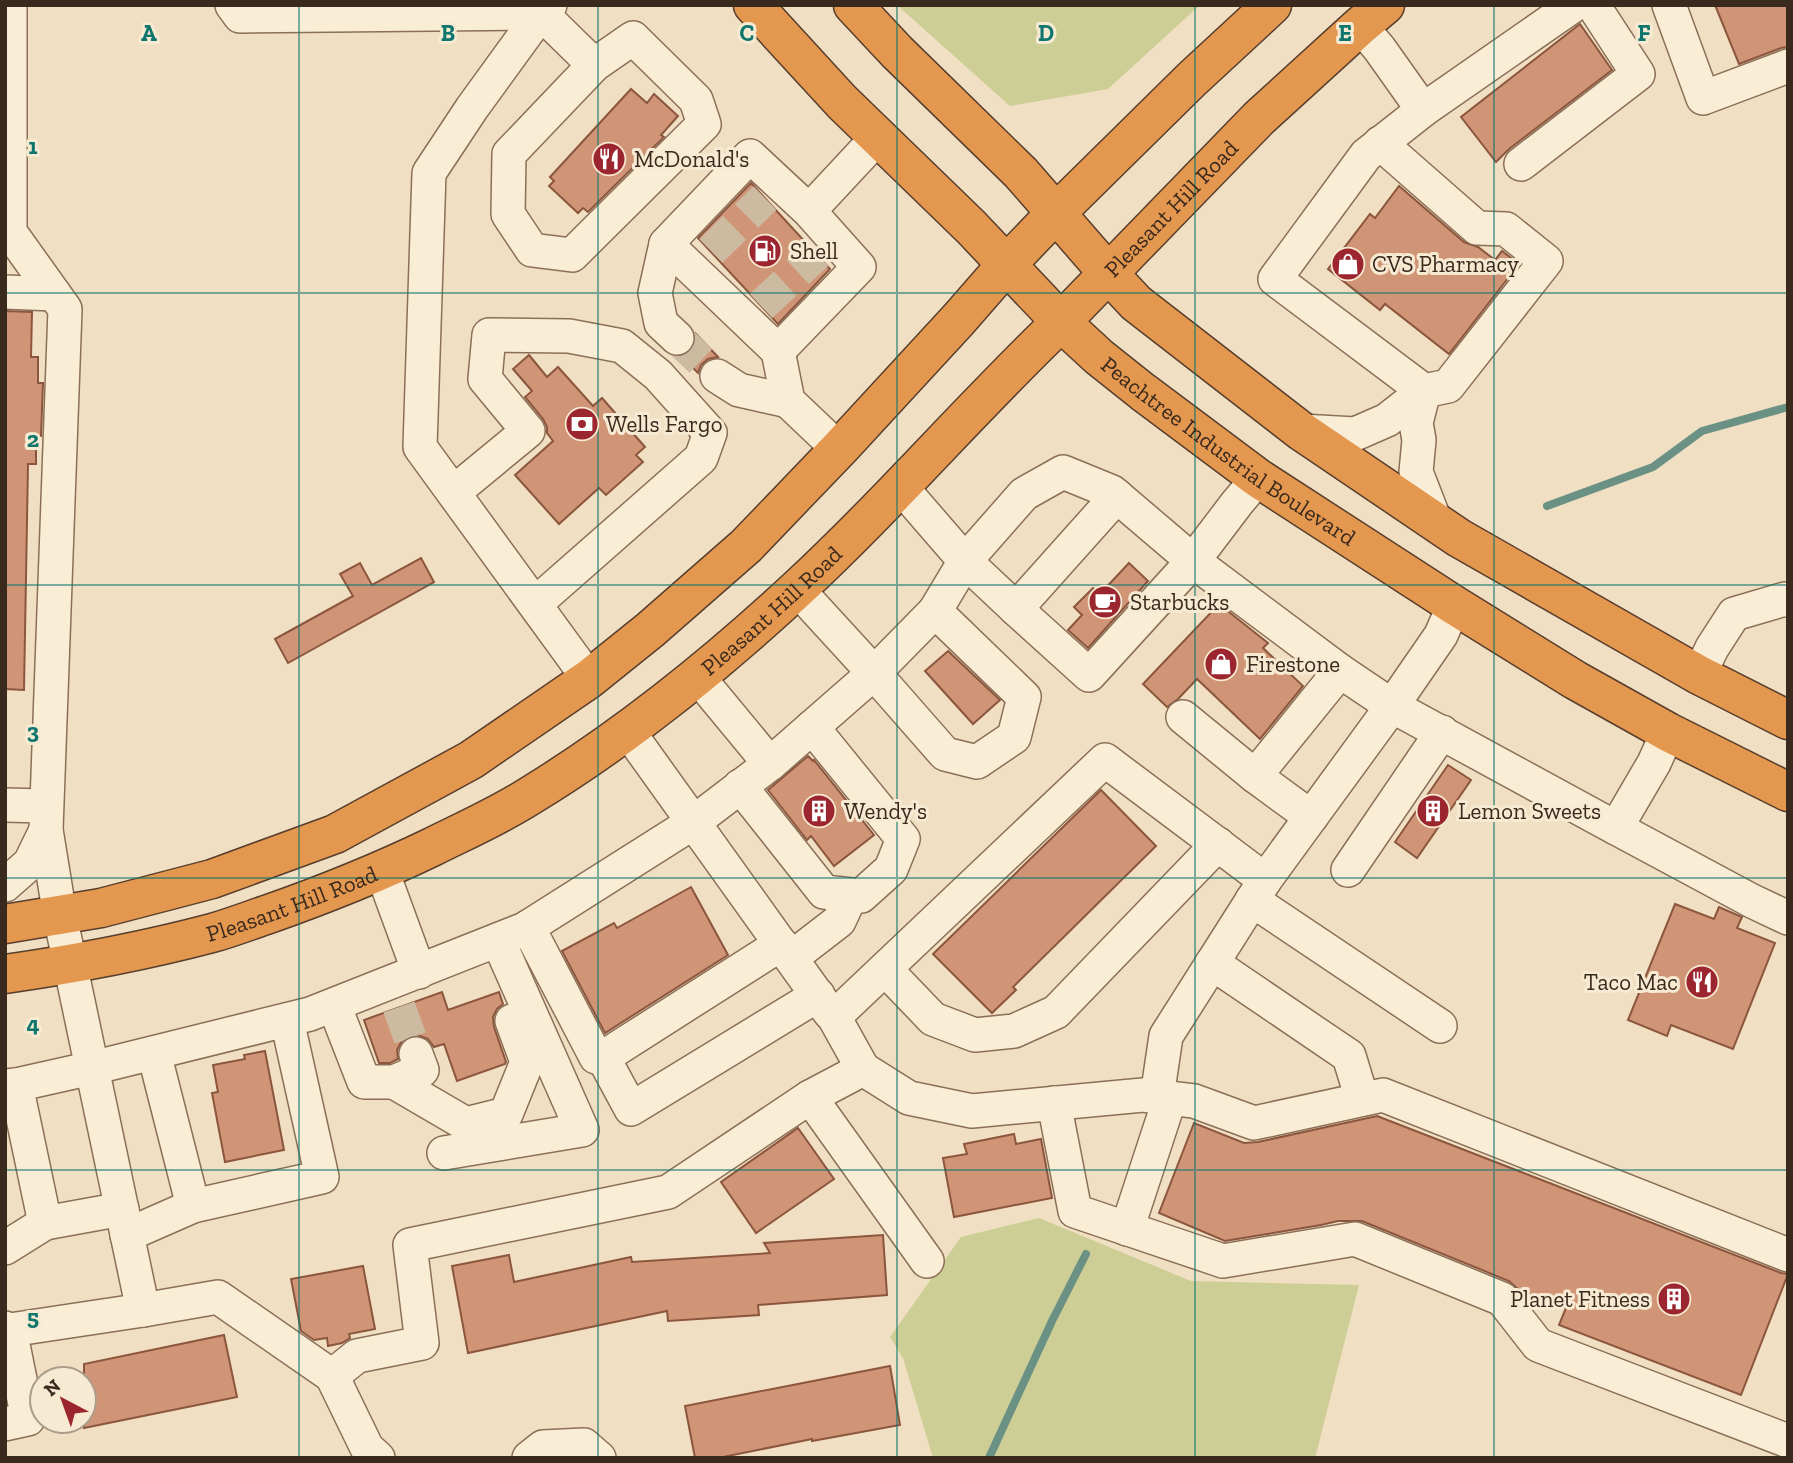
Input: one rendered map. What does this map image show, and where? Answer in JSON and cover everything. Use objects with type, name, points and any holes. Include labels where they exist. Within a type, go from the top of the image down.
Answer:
[{"type":"highway","name":"Peachtree Industrial Boulevard","points":[[753,5],[800,59],[877,138],[971,227],[1061,322],[1121,374],[1258,478],[1454,605],[1575,680],[1668,732],[1788,792]]},
{"type":"highway","points":[[853,5],[897,52],[1021,173],[1136,303],[1301,431],[1459,538],[1699,675],[1788,720]]},
{"type":"highway","points":[[5,924],[101,908],[212,879],[335,834],[471,760],[589,679],[650,630],[746,545],[841,447],[1055,214],[1192,79],[1272,5]]},
{"type":"highway","name":"Pleasant Hill Road","points":[[5,974],[71,965],[215,932],[382,871],[528,798],[628,731],[698,677],[797,589],[901,487],[1027,354],[1259,118],[1373,16]]},
{"type":"lane","points":[[10,5],[10,232],[65,309],[46,818],[60,916],[143,1310]]},
{"type":"lane","points":[[232,5],[240,16],[327,10],[545,9],[594,65]]},
{"type":"lane","points":[[1424,391],[1275,279],[1366,155],[1423,110],[1574,5]]},
{"type":"lane","points":[[1521,164],[1637,74],[1593,5]]},
{"type":"lane","points":[[1669,5],[1703,98],[1788,66]]},
{"type":"lane","points":[[545,9],[472,108],[429,173],[420,447],[589,679]]},
{"type":"lane","points":[[1373,16],[1378,48],[1423,110]]},
{"type":"lane","points":[[634,38],[696,100],[704,124],[572,255],[532,250],[508,214],[509,154],[594,65],[634,38]]},
{"type":"lane","points":[[819,233],[877,138]]},
{"type":"lane","points":[[1301,431],[1355,435],[1387,420],[1424,391],[1448,386],[1546,261],[1506,229],[1478,228],[1380,144]]},
{"type":"lane","points":[[677,338],[661,323],[655,293],[666,243],[750,156],[770,188],[859,267],[778,351]]},
{"type":"lane","points":[[666,243],[701,260],[754,314],[778,351],[789,401]]},
{"type":"lane","points":[[5,292],[54,294]]},
{"type":"lane","points":[[454,492],[528,431],[485,379],[489,335],[569,337],[622,346],[659,376],[710,433],[701,458],[535,604]]},
{"type":"lane","points":[[717,376],[739,390],[789,401],[827,438],[841,447]]},
{"type":"lane","points":[[1424,391],[1416,423],[1419,440],[1416,472],[1435,521]]},
{"type":"lane","points":[[45,1223],[10,1085],[92,1068],[287,1020],[403,987],[528,927],[694,822],[770,764],[874,673],[935,611],[965,561],[1024,494],[1063,472],[1112,492],[1193,561],[1340,671],[1392,706],[1788,918]]},
{"type":"lane","points":[[901,487],[965,561],[1089,675],[1193,561],[1258,478]]},
{"type":"lane","points":[[1016,609],[1117,496]]},
{"type":"lane","points":[[797,589],[945,754],[977,762],[1014,737],[1024,697],[935,611]]},
{"type":"lane","points":[[1699,675],[1712,648],[1734,614],[1787,598]]},
{"type":"lane","points":[[1127,1229],[1163,1097],[1166,1036],[1258,890],[1441,635],[1454,605]]},
{"type":"lane","points":[[1255,776],[1340,671]]},
{"type":"lane","points":[[698,677],[770,764]]},
{"type":"lane","points":[[1183,717],[1255,776],[1311,817]]},
{"type":"lane","points":[[740,786],[824,892],[861,896],[891,869],[903,839],[812,727]]},
{"type":"lane","points":[[628,731],[826,1006],[863,1069],[909,1098],[972,1111],[1143,1095],[1194,1101],[1254,1123],[1383,1095],[1788,1255]]},
{"type":"lane","points":[[1348,870],[1442,732]]},
{"type":"lane","points":[[1616,828],[1654,763],[1668,732]]},
{"type":"lane","points":[[528,927],[596,1057],[604,1059],[631,1109],[826,1006],[885,969],[1105,760],[1218,844],[1258,890],[1440,1026]]},
{"type":"lane","points":[[5,805],[46,818]]},
{"type":"lane","points":[[5,885],[30,863],[46,818]]},
{"type":"lane","points":[[885,969],[933,1019],[975,1035],[1014,1031],[1056,1012],[1218,844]]},
{"type":"lane","points":[[382,871],[403,987]]},
{"type":"lane","points":[[604,1059],[610,1053],[839,921],[851,895]]},
{"type":"lane","points":[[394,1082],[466,1124],[506,1114],[527,1062],[491,943]]},
{"type":"lane","points":[[444,1153],[582,1130],[491,943]]},
{"type":"lane","points":[[1212,963],[1349,1056],[1362,1100]]},
{"type":"lane","points":[[334,1005],[364,1082],[394,1082],[422,1070],[416,1054]]},
{"type":"lane","points":[[5,1248],[45,1223],[125,1222],[321,1177],[287,1020]]},
{"type":"lane","points":[[154,1053],[193,1206]]},
{"type":"lane","points":[[332,1376],[357,1356],[422,1343],[410,1245],[668,1192],[810,1097],[863,1069]]},
{"type":"lane","points":[[810,1097],[927,1261]]},
{"type":"lane","points":[[1054,1104],[1075,1211],[1223,1261],[1355,1239],[1502,1299],[1538,1345],[1788,1441]]},
{"type":"lane","points":[[5,1424],[28,1419],[7,1329],[218,1297],[332,1376],[367,1448],[378,1458]]},
{"type":"lane","points":[[530,1458],[542,1447],[584,1444],[599,1458]]},
{"type":"green space","points":[[897,5],[1200,5],[1108,89],[1010,106]]},
{"type":"green space","points":[[1039,1218],[1191,1281],[1359,1285],[1315,1458],[933,1458],[903,1358],[890,1337],[961,1237]]},
{"type":"building","points":[[1715,5],[1788,5],[1788,47],[1739,64]]},
{"type":"building","points":[[1580,24],[1612,70],[1509,149],[1496,162],[1461,117]]},
{"type":"building","name":"McDonald's","points":[[631,89],[647,103],[654,94],[678,116],[661,135],[664,137],[588,212],[583,208],[578,213],[549,186],[554,181],[550,177]]},
{"type":"building","points":[[751,183],[830,269],[778,324],[698,238]]},
{"type":"building","points":[[1399,186],[1464,242],[1478,247],[1495,260],[1502,251],[1519,264],[1449,354],[1385,304],[1380,310],[1328,269],[1370,214],[1375,218]]},
{"type":"building","points":[[5,311],[32,312],[31,357],[38,357],[38,383],[43,383],[41,436],[36,436],[36,464],[28,464],[24,690],[5,689]]},
{"type":"building","points":[[696,334],[718,357],[708,359],[701,365],[698,373],[682,357],[691,351],[696,343]]},
{"type":"building","name":"Wells Fargo","points":[[529,355],[547,377],[558,367],[593,406],[602,398],[645,447],[636,455],[643,462],[606,495],[599,488],[559,524],[515,475],[553,441],[547,433],[543,419],[525,397],[532,391],[513,369]]},
{"type":"building","points":[[421,558],[434,582],[288,663],[275,639],[353,596],[340,574],[360,563],[372,585]]},
{"type":"building","name":"Starbucks","points":[[1129,563],[1148,581],[1088,648],[1068,630],[1082,615],[1074,607],[1093,588],[1100,594]]},
{"type":"building","name":"Firestone","points":[[1219,604],[1268,643],[1263,648],[1303,686],[1260,739],[1197,679],[1167,707],[1143,684]]},
{"type":"building","points":[[948,651],[1000,700],[973,724],[925,671]]},
{"type":"building","name":"Wendy's","points":[[808,756],[874,835],[834,866],[811,836],[807,840],[768,790]]},
{"type":"building","name":"Lemon Sweets","points":[[1448,765],[1471,780],[1417,858],[1395,842]]},
{"type":"building","points":[[1101,790],[1156,846],[1013,987],[1016,990],[992,1013],[933,954]]},
{"type":"building","points":[[691,887],[728,955],[605,1033],[562,951],[614,923],[617,928]]},
{"type":"building","name":"Taco Mac","points":[[1675,904],[1714,919],[1719,907],[1742,917],[1737,928],[1775,943],[1733,1049],[1671,1025],[1667,1036],[1628,1020]]},
{"type":"building","points":[[442,992],[448,1010],[499,992],[503,1004],[493,1017],[505,1064],[457,1081],[444,1044],[434,1047],[428,1039],[418,1035],[409,1036],[402,1041],[397,1050],[398,1059],[390,1063],[379,1063],[364,1020]]},
{"type":"building","points":[[265,1051],[284,1150],[225,1162],[212,1093],[218,1092],[213,1065],[245,1059],[244,1055]]},
{"type":"building","points":[[1377,1116],[1788,1274],[1741,1395],[1559,1325],[1566,1308],[1519,1290],[1509,1281],[1362,1221],[1338,1221],[1225,1241],[1159,1213],[1194,1123],[1244,1143]]},
{"type":"building","points":[[798,1128],[834,1179],[756,1233],[721,1182]]},
{"type":"building","points":[[1014,1134],[1016,1144],[1041,1139],[1052,1198],[954,1217],[943,1158],[967,1154],[964,1144]]},
{"type":"building","points":[[883,1235],[887,1295],[758,1305],[759,1315],[668,1321],[667,1311],[468,1353],[452,1266],[509,1255],[514,1282],[631,1257],[632,1262],[770,1253],[764,1243]]},
{"type":"building","points":[[363,1266],[375,1329],[349,1334],[350,1338],[342,1343],[328,1346],[327,1338],[314,1340],[301,1331],[291,1279]]},
{"type":"building","points":[[224,1335],[237,1397],[98,1425],[98,1365],[84,1364]]},
{"type":"building","points":[[890,1366],[900,1425],[718,1458],[695,1458],[685,1406]]},
{"type":"waterway","points":[[1547,506],[1653,467],[1702,431],[1788,407]]},
{"type":"waterway","points":[[989,1458],[1086,1254]]},
{"type":"tunnel","points":[[711,251],[765,198]]},
{"type":"tunnel","points":[[761,306],[817,254]]},
{"type":"tunnel","points":[[677,338],[717,376]]},
{"type":"tunnel","points":[[399,1007],[416,1054]]},
{"type":"place","name":"McDonald's","points":[[609,159]]},
{"type":"place","name":"Shell","points":[[765,251]]},
{"type":"place","name":"CVS Pharmacy","points":[[1348,264]]},
{"type":"place","name":"Wells Fargo","points":[[582,424]]},
{"type":"place","name":"Starbucks","points":[[1105,602]]},
{"type":"place","name":"Firestone","points":[[1221,664]]},
{"type":"place","name":"Wendy's","points":[[819,811]]},
{"type":"place","name":"Lemon Sweets","points":[[1433,811]]},
{"type":"place","name":"Taco Mac","points":[[1702,982]]},
{"type":"place","name":"Planet Fitness","points":[[1674,1299]]}]
